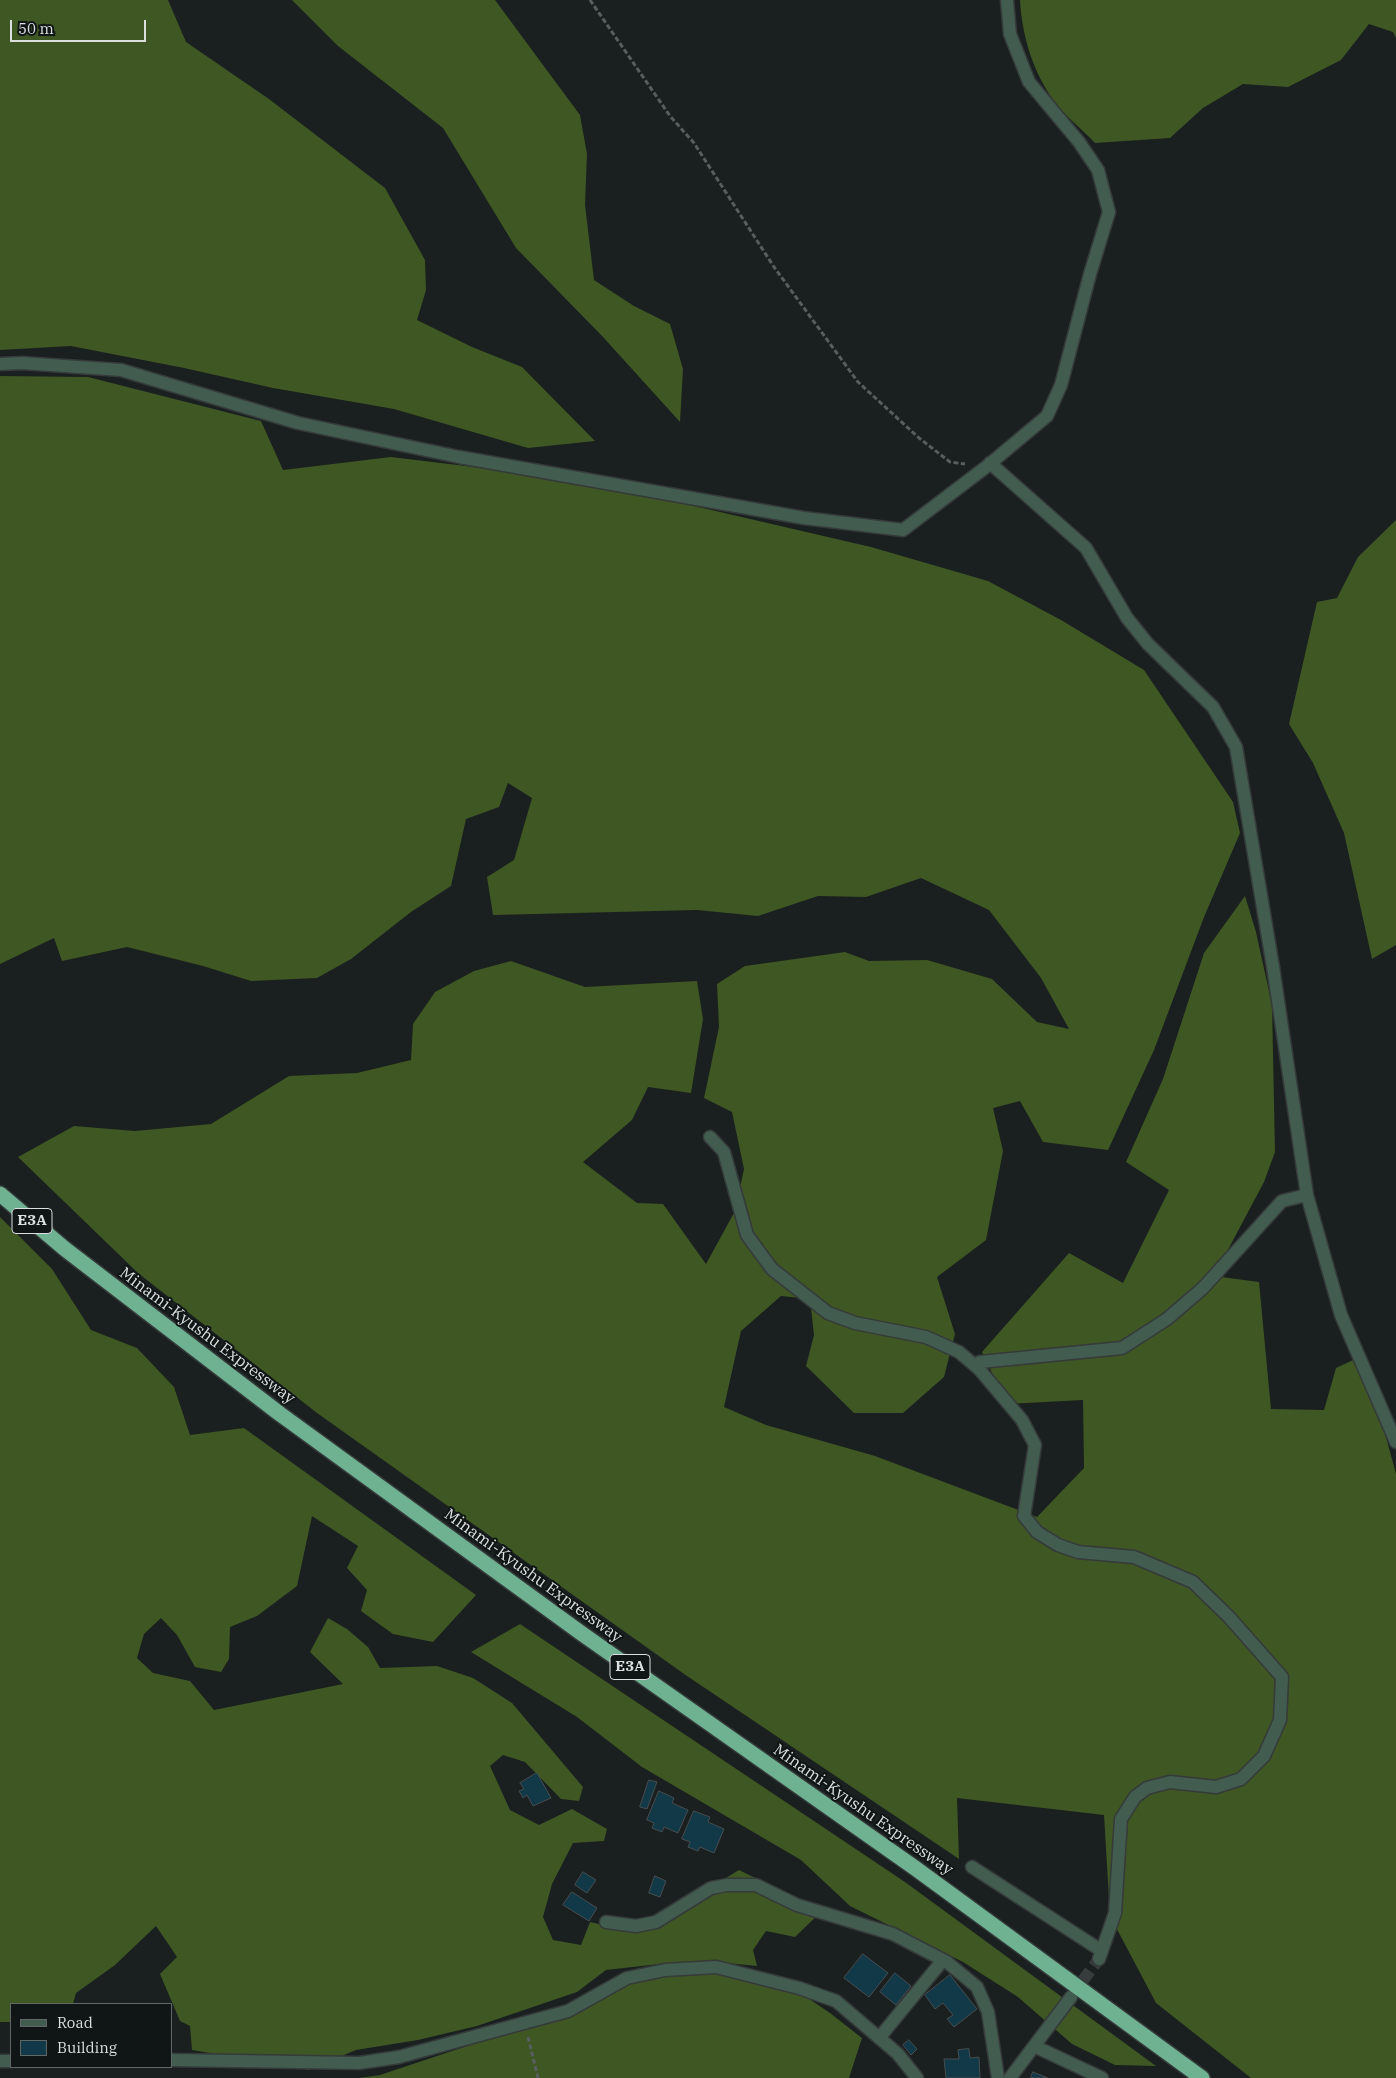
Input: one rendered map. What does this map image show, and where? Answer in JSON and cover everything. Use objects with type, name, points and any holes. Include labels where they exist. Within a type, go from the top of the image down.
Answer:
[{"type":"highway","name":"Minami-Kyushu Expressway","points":[[0,1194],[65,1249],[296,1426],[581,1633],[915,1868],[1202,2078]]},
{"type":"street","points":[[0,364],[22,363],[121,370],[298,423],[459,456],[785,514],[903,530],[988,465],[1047,416],[1061,385],[1090,274],[1109,212],[1098,170],[1079,142],[1029,82],[1010,34],[1007,0]]},
{"type":"street","points":[[988,465],[1086,548],[1127,618],[1148,644],[1213,707],[1236,748],[1273,967],[1307,1196],[1341,1316],[1396,1442]]},
{"type":"street","points":[[710,1137],[724,1152],[747,1235],[772,1269],[828,1312],[855,1323],[926,1337],[959,1352],[979,1369],[1022,1420],[1035,1444],[1024,1516],[1037,1532],[1058,1545],[1078,1552],[1134,1557],[1192,1582],[1229,1617],[1282,1676],[1280,1720],[1264,1756],[1241,1779],[1216,1788],[1170,1782],[1147,1788],[1135,1797],[1121,1819],[1114,1913],[1100,1955],[972,1866]]},
{"type":"street","points":[[979,1369],[980,1362],[1122,1348],[1167,1319],[1203,1288],[1282,1201],[1307,1196]]},
{"type":"street","points":[[606,1922],[636,1926],[656,1922],[711,1888],[727,1885],[756,1885],[797,1905],[893,1934],[943,1960],[978,1987],[988,2012],[998,2078]]},
{"type":"street","points":[[879,2038],[943,1960]]},
{"type":"street","points":[[172,2060],[360,2062],[399,2057],[568,2011],[627,1978],[664,1970],[716,1967],[799,1988],[836,2001],[898,2054],[917,2078]]},
{"type":"street","points":[[1010,2078],[1071,1997]]},
{"type":"street","points":[[1034,2046],[1102,2078]]},
{"type":"path","points":[[590,0],[670,116],[694,143],[774,267],[858,382],[920,438],[950,462],[988,465]]},
{"type":"path","points":[[524,2022],[538,2078]]},
{"type":"green space","points":[[0,0],[168,0],[186,42],[269,99],[385,188],[425,260],[426,290],[417,320],[472,347],[522,367],[595,441],[528,448],[394,409],[273,388],[71,346],[0,350]]},
{"type":"green space","points":[[292,0],[495,0],[580,115],[587,154],[585,205],[594,280],[634,306],[670,324],[683,369],[680,422],[603,337],[516,248],[443,128],[338,46]]},
{"type":"green space","points":[[1020,0],[1396,0],[1396,38],[1393,32],[1369,24],[1341,60],[1288,87],[1243,84],[1203,108],[1170,138],[1095,143],[1058,107],[1040,78],[1026,40]]},
{"type":"green space","points":[[0,376],[88,377],[261,421],[283,470],[391,457],[582,480],[871,547],[988,581],[1061,620],[1144,670],[1233,802],[1240,833],[1204,917],[1154,1050],[1108,1150],[1043,1142],[1020,1101],[993,1108],[1003,1151],[986,1240],[937,1277],[955,1334],[944,1377],[903,1413],[854,1413],[806,1366],[814,1335],[810,1299],[781,1296],[741,1331],[724,1407],[766,1425],[875,1456],[1037,1517],[1084,1468],[1083,1400],[1007,1404],[982,1352],[1069,1253],[1123,1283],[1169,1190],[1126,1162],[1163,1079],[1204,953],[1245,896],[1256,932],[1272,1005],[1275,1152],[1264,1182],[1214,1276],[1259,1282],[1271,1409],[1324,1410],[1336,1368],[1364,1355],[1396,1474],[1396,2078],[1251,2078],[1156,2003],[1110,1916],[1104,1815],[957,1798],[959,1859],[687,1676],[317,1413],[138,1273],[18,1157],[74,1126],[135,1131],[211,1124],[289,1076],[357,1073],[411,1060],[413,1024],[435,992],[474,971],[511,961],[585,987],[697,981],[703,1019],[691,1093],[648,1087],[632,1120],[583,1162],[637,1203],[663,1204],[706,1264],[735,1211],[744,1169],[732,1112],[704,1098],[719,1027],[717,984],[745,966],[845,952],[869,961],[927,960],[992,979],[1037,1022],[1069,1029],[1041,978],[989,910],[921,878],[866,897],[818,896],[758,916],[697,910],[493,915],[487,877],[514,860],[532,798],[508,783],[499,807],[466,819],[451,886],[411,912],[351,959],[317,978],[251,981],[203,966],[127,947],[62,961],[54,938],[0,964]]},
{"type":"green space","points":[[1396,520],[1396,945],[1372,959],[1344,833],[1313,763],[1289,724],[1317,602],[1337,598],[1358,557]]},
{"type":"green space","points":[[0,1217],[52,1269],[91,1330],[137,1348],[174,1387],[190,1435],[244,1428],[476,1595],[433,1642],[393,1634],[361,1611],[367,1590],[347,1568],[358,1546],[312,1516],[297,1586],[257,1616],[230,1627],[229,1659],[221,1672],[195,1667],[177,1635],[161,1618],[144,1634],[137,1658],[153,1673],[190,1681],[214,1710],[343,1684],[310,1652],[328,1618],[347,1629],[368,1647],[380,1668],[437,1666],[473,1678],[512,1703],[583,1787],[579,1801],[561,1799],[525,1762],[503,1755],[490,1766],[510,1810],[539,1825],[572,1809],[607,1829],[604,1841],[573,1843],[552,1884],[543,1917],[553,1940],[581,1945],[590,1922],[633,1932],[661,1910],[711,1887],[739,1870],[822,1911],[795,1937],[766,1931],[753,1950],[757,1966],[717,1962],[668,1963],[606,1970],[577,1992],[477,2026],[418,2040],[356,2050],[308,2070],[192,2050],[190,2026],[180,2021],[160,1974],[177,1957],[156,1926],[115,1965],[76,1993],[73,2003],[10,2003],[10,2022],[0,2022]]},
{"type":"green space","points":[[520,1624],[905,1882],[1156,2066],[1115,2065],[1072,2044],[1018,1997],[963,1962],[850,1906],[801,1860],[642,1767],[577,1717],[471,1652]]},
{"type":"green space","points":[[695,1972],[749,1977],[787,1984],[830,2013],[862,2038],[849,2078],[359,2078],[380,2075],[530,2025],[634,1978]]},
{"type":"building","points":[[537,1773],[551,1798],[533,1806],[527,1795],[523,1798],[519,1791],[524,1789],[520,1783]]},
{"type":"building","points":[[649,1780],[657,1782],[647,1809],[640,1807]]},
{"type":"building","points":[[659,1791],[674,1798],[672,1803],[688,1810],[678,1833],[664,1827],[662,1832],[652,1828],[654,1823],[647,1820]]},
{"type":"building","points":[[694,1811],[710,1817],[708,1822],[724,1829],[714,1853],[700,1847],[698,1851],[688,1847],[690,1842],[682,1839]]},
{"type":"building","points":[[583,1872],[596,1880],[587,1893],[575,1885]]},
{"type":"building","points":[[655,1876],[666,1881],[660,1897],[649,1893]]},
{"type":"building","points":[[572,1892],[597,1908],[589,1921],[563,1905]]},
{"type":"building","points":[[863,1954],[888,1973],[869,1997],[844,1978]]},
{"type":"building","points":[[895,1973],[911,1986],[896,2005],[880,1992]]},
{"type":"building","points":[[950,1975],[977,2009],[954,2027],[947,2019],[953,2015],[943,2003],[935,2009],[925,1995]]},
{"type":"building","points":[[909,2040],[917,2049],[911,2055],[903,2045]]},
{"type":"building","points":[[969,2049],[970,2058],[979,2057],[980,2078],[946,2078],[944,2059],[959,2059],[958,2050]]},
{"type":"building","points":[[1033,2072],[1048,2078],[1031,2078]]},
{"type":"tunnel","points":[[1072,1995],[1099,1959]]}]
